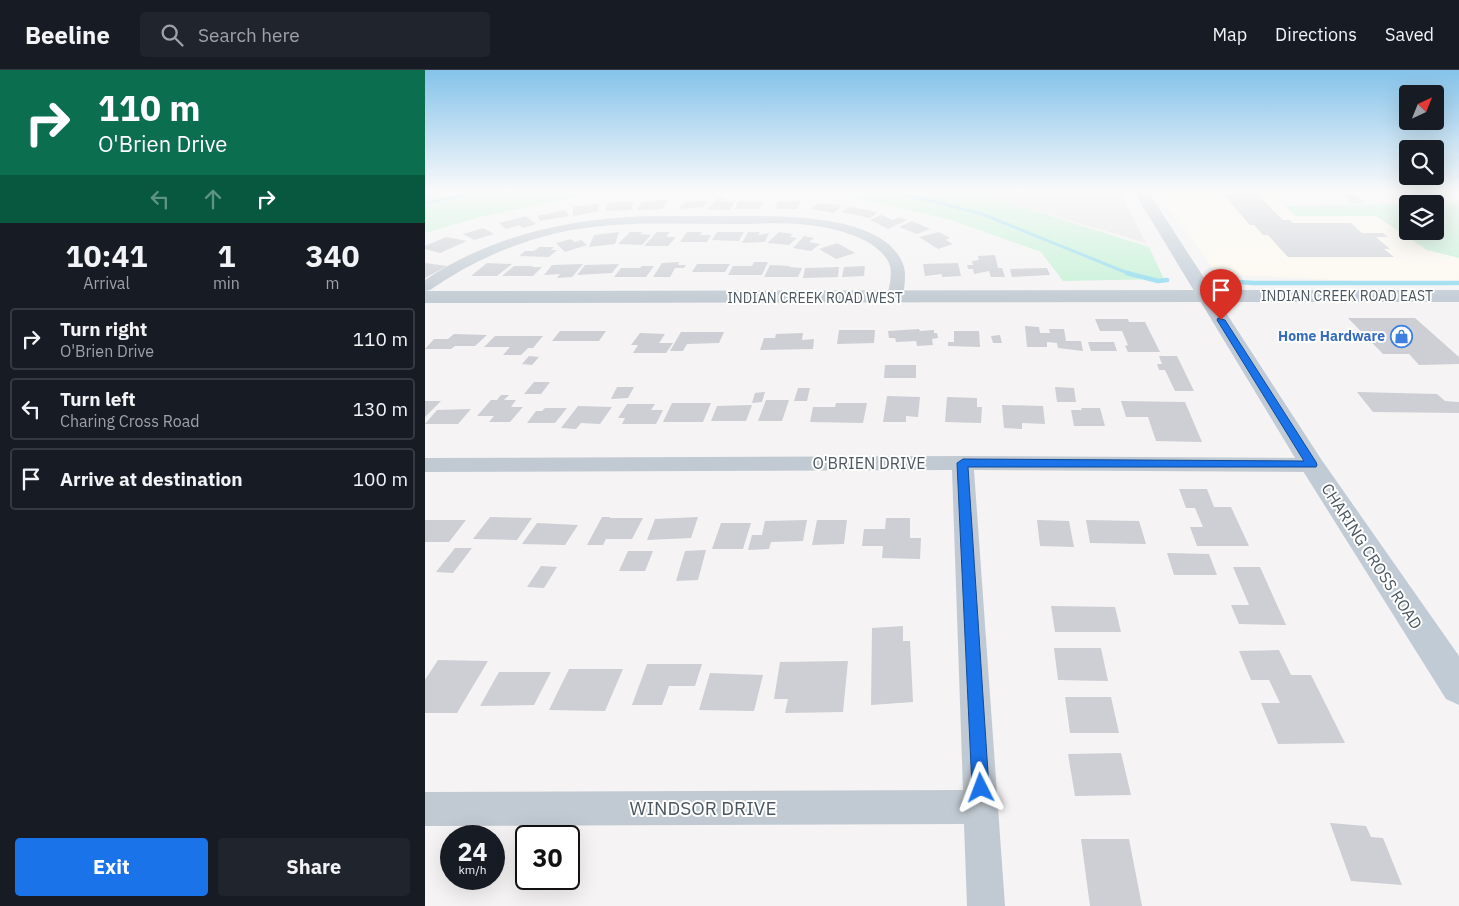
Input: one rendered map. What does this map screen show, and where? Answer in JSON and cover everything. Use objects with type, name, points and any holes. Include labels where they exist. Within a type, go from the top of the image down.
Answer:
[{"type":"main road","name":"CHARING CROSS ROAD","points":[[1164,229],[1312,465],[1459,688]]},
{"type":"main road","name":"INDIAN CREEK ROAD EAST","points":[[1206,296],[1459,296]]},
{"type":"street","points":[[425,287],[457,266],[489,251],[529,237],[560,229]]},
{"type":"street","points":[[843,229],[876,242],[891,255],[897,265],[895,298]]},
{"type":"street","name":"INDIAN CREEK ROAD WEST","points":[[425,297],[895,298],[1206,296]]},
{"type":"street","points":[[963,463],[986,906]]},
{"type":"street","name":"O'BRIEN DRIVE","points":[[425,465],[963,463],[1312,465]]},
{"type":"street","name":"WINDSOR DRIVE","points":[[425,809],[982,807]]},
{"type":"shaded area","points":[[1099,229],[1139,229],[1146,243]]},
{"type":"shaded area","points":[[1184,229],[1396,229],[1399,231],[1399,240],[1412,240],[1427,250],[1459,258],[1459,286],[1217,274]]},
{"type":"green space","points":[[425,229],[439,229],[425,233]]},
{"type":"green space","points":[[976,229],[1092,229],[1149,247],[1164,279],[1063,281],[1041,252]]},
{"type":"green space","points":[[1444,229],[1459,229],[1459,258],[1427,250],[1412,240],[1444,240]]},
{"type":"building","points":[[485,229],[494,234],[474,240],[463,234]]},
{"type":"building","points":[[904,229],[930,229],[917,234]]},
{"type":"building","points":[[1258,229],[1358,229],[1362,233],[1383,233],[1388,237],[1376,237],[1390,249],[1384,249],[1394,257],[1288,257],[1268,235],[1263,235]]},
{"type":"building","points":[[619,232],[615,244],[589,247],[594,235]]},
{"type":"building","points":[[630,232],[643,232],[640,234],[651,235],[642,245],[618,244]]},
{"type":"building","points":[[657,232],[670,232],[666,237],[676,237],[668,246],[644,246]]},
{"type":"building","points":[[687,232],[702,232],[700,235],[711,235],[707,242],[680,242]]},
{"type":"building","points":[[717,232],[744,232],[739,241],[712,240]]},
{"type":"building","points":[[748,232],[760,232],[758,235],[769,233],[765,242],[742,243]]},
{"type":"building","points":[[779,232],[793,234],[790,237],[797,238],[789,245],[767,243]]},
{"type":"building","points":[[939,232],[950,238],[946,240],[953,244],[938,249],[919,237]]},
{"type":"building","points":[[804,236],[814,238],[809,242],[820,244],[811,251],[793,248]]},
{"type":"building","points":[[446,237],[467,241],[440,253],[425,249],[425,246]]},
{"type":"building","points":[[571,239],[575,242],[581,240],[587,245],[565,252],[556,243]]},
{"type":"building","points":[[837,243],[855,253],[836,259],[819,249]]},
{"type":"building","points":[[539,247],[554,247],[551,250],[557,250],[549,257],[519,256],[525,251],[534,251]]},
{"type":"building","points":[[995,255],[998,268],[1002,268],[1005,277],[991,277],[989,271],[974,274],[973,269],[968,269],[967,265],[973,265],[972,261],[979,260],[978,256]]},
{"type":"building","points":[[679,262],[678,265],[686,265],[684,268],[675,268],[670,277],[653,277],[662,263]]},
{"type":"building","points":[[754,262],[768,262],[762,275],[728,275],[733,266],[752,266]]},
{"type":"building","points":[[425,263],[447,266],[425,278]]},
{"type":"building","points":[[487,263],[512,264],[497,276],[471,276]]},
{"type":"building","points":[[958,263],[961,276],[942,277],[942,274],[925,276],[923,264]]},
{"type":"building","points":[[583,264],[572,277],[557,278],[560,274],[544,275],[552,265]]},
{"type":"building","points":[[619,264],[612,273],[577,275],[585,265]]},
{"type":"building","points":[[697,264],[730,264],[725,272],[692,272]]},
{"type":"building","points":[[770,265],[802,268],[798,277],[764,277]]},
{"type":"building","points":[[514,266],[542,267],[533,276],[502,276]]},
{"type":"building","points":[[642,266],[654,266],[646,277],[614,277],[621,268],[640,268]]},
{"type":"building","points":[[865,266],[864,276],[842,277],[844,267]]},
{"type":"building","points":[[839,267],[838,277],[803,278],[805,268]]},
{"type":"building","points":[[1047,268],[1050,275],[1012,277],[1010,269]]},
{"type":"building","name":"Home Hardware","points":[[1348,318],[1415,318],[1459,357],[1459,364],[1419,365],[1409,354],[1383,354]]},
{"type":"building","points":[[1095,319],[1128,319],[1129,322],[1145,322],[1160,352],[1128,352],[1125,346],[1128,345],[1122,331],[1100,331]]},
{"type":"building","points":[[1025,326],[1039,327],[1040,333],[1050,333],[1049,329],[1064,329],[1066,341],[1081,341],[1083,351],[1058,348],[1057,343],[1047,342],[1047,347],[1027,347]]},
{"type":"building","points":[[919,329],[920,331],[934,330],[934,333],[937,333],[938,338],[932,339],[933,345],[917,346],[916,341],[896,342],[895,338],[889,338],[888,331]]},
{"type":"building","points":[[839,330],[875,330],[874,343],[837,344]]},
{"type":"building","points":[[560,331],[606,331],[599,341],[552,341]]},
{"type":"building","points":[[954,331],[979,331],[980,347],[948,346],[948,342],[954,342]]},
{"type":"building","points":[[681,332],[724,332],[719,343],[687,344],[683,351],[670,351]]},
{"type":"building","points":[[640,333],[665,334],[659,343],[673,343],[666,353],[633,353],[638,345],[631,345]]},
{"type":"building","points":[[803,333],[802,340],[814,339],[813,349],[760,350],[764,338],[775,338],[776,334]]},
{"type":"building","points":[[454,334],[487,335],[475,346],[455,346],[451,349],[425,349],[434,339],[448,339]]},
{"type":"building","points":[[1000,335],[1002,343],[993,343],[991,336]]},
{"type":"building","points":[[495,336],[543,336],[533,348],[528,348],[521,355],[503,355],[510,347],[484,347]]},
{"type":"building","points":[[1088,342],[1114,342],[1117,351],[1091,351]]},
{"type":"building","points":[[529,356],[539,357],[532,365],[522,364]]},
{"type":"building","points":[[1159,356],[1177,356],[1194,391],[1175,391],[1165,370],[1159,370],[1157,364],[1162,364]]},
{"type":"building","points":[[885,365],[916,365],[916,378],[884,378]]},
{"type":"building","points":[[534,382],[550,382],[541,394],[524,394]]},
{"type":"building","points":[[617,387],[634,387],[628,398],[611,399]]},
{"type":"building","points":[[1055,387],[1074,388],[1076,402],[1057,402]]},
{"type":"building","points":[[798,388],[810,388],[807,401],[794,401]]},
{"type":"building","points":[[765,392],[762,402],[752,403],[755,393]]},
{"type":"building","points":[[1357,392],[1437,394],[1445,401],[1459,402],[1459,413],[1373,412]]},
{"type":"building","points":[[501,395],[509,395],[504,400],[516,400],[511,407],[523,407],[510,422],[489,422],[494,416],[477,416],[491,400],[497,400]]},
{"type":"building","points":[[887,396],[920,397],[918,417],[906,416],[906,422],[883,422]]},
{"type":"building","points":[[947,397],[977,398],[977,407],[982,407],[981,423],[945,422]]},
{"type":"building","points":[[766,400],[789,400],[782,421],[758,421]]},
{"type":"building","points":[[425,401],[441,401],[425,417]]},
{"type":"building","points":[[1121,401],[1185,402],[1202,442],[1156,441],[1148,417],[1126,417]]},
{"type":"building","points":[[672,403],[711,403],[703,422],[663,422]]},
{"type":"building","points":[[836,403],[867,403],[863,423],[810,422],[813,407],[835,407]]},
{"type":"building","points":[[627,404],[655,404],[651,410],[663,410],[656,424],[622,424],[625,418],[618,418]]},
{"type":"building","points":[[752,405],[746,421],[711,421],[717,406]]},
{"type":"building","points":[[1002,405],[1043,406],[1045,424],[1022,423],[1022,429],[1004,428]]},
{"type":"building","points":[[578,406],[612,407],[600,424],[581,423],[576,429],[561,428]]},
{"type":"building","points":[[545,408],[567,408],[555,423],[527,423],[536,411],[542,411]]},
{"type":"building","points":[[1081,408],[1100,408],[1105,426],[1074,426],[1071,410],[1082,410]]},
{"type":"building","points":[[471,409],[458,424],[425,424],[437,410]]},
{"type":"building","points":[[1179,489],[1207,489],[1214,507],[1231,507],[1249,546],[1197,546],[1190,527],[1203,527],[1195,508],[1186,508]]},
{"type":"building","points":[[490,517],[532,518],[517,540],[473,539]]},
{"type":"building","points":[[602,517],[643,518],[632,539],[606,539],[603,545],[587,545]]},
{"type":"building","points":[[698,517],[691,538],[647,540],[655,519]]},
{"type":"building","points":[[886,518],[910,518],[910,538],[921,538],[920,559],[882,558],[883,546],[862,546],[864,529],[885,529]]},
{"type":"building","points":[[425,520],[466,520],[449,542],[425,542]]},
{"type":"building","points":[[807,520],[803,541],[771,542],[769,549],[748,550],[752,535],[762,535],[765,521]]},
{"type":"building","points":[[817,520],[847,520],[844,544],[812,545]]},
{"type":"building","points":[[1037,520],[1069,521],[1074,547],[1040,546]]},
{"type":"building","points":[[1086,520],[1139,521],[1146,544],[1090,543]]},
{"type":"building","points":[[537,523],[578,525],[565,545],[522,544]]},
{"type":"building","points":[[721,523],[751,523],[743,549],[712,549]]},
{"type":"building","points":[[455,548],[472,548],[453,573],[436,572]]},
{"type":"building","points":[[706,550],[698,580],[676,581],[685,551]]},
{"type":"building","points":[[628,551],[653,551],[645,571],[619,571]]},
{"type":"building","points":[[1167,553],[1209,554],[1217,575],[1174,575]]},
{"type":"building","points":[[541,566],[557,567],[544,588],[527,587]]},
{"type":"building","points":[[1233,567],[1260,567],[1286,625],[1239,624],[1231,605],[1249,605]]},
{"type":"building","points":[[1051,606],[1115,607],[1121,632],[1055,632]]},
{"type":"building","points":[[903,626],[903,641],[910,641],[913,702],[871,705],[872,628]]},
{"type":"building","points":[[1054,648],[1101,648],[1108,681],[1058,680]]},
{"type":"building","points":[[1279,650],[1291,675],[1311,675],[1345,743],[1278,744],[1261,703],[1280,703],[1269,680],[1251,680],[1239,651]]},
{"type":"building","points":[[438,660],[488,661],[457,713],[425,713],[425,680]]},
{"type":"building","points":[[848,661],[843,712],[785,713],[788,699],[774,699],[780,662]]},
{"type":"building","points":[[647,664],[702,664],[695,686],[669,686],[662,705],[632,705]]},
{"type":"building","points":[[569,669],[623,669],[605,711],[549,710]]},
{"type":"building","points":[[499,672],[551,672],[534,705],[480,706]]},
{"type":"building","points":[[710,673],[763,675],[754,711],[699,710]]},
{"type":"building","points":[[1065,697],[1111,697],[1119,733],[1070,733]]},
{"type":"building","points":[[1121,753],[1131,795],[1075,796],[1068,754]]},
{"type":"building","points":[[1330,823],[1366,826],[1371,837],[1383,838],[1402,885],[1351,881]]},
{"type":"building","points":[[1081,839],[1129,839],[1142,906],[1090,906]]},
{"type":"waterway","points":[[1019,229],[1128,273]]},
{"type":"waterway","points":[[1128,273],[1158,281],[1167,280]]},
{"type":"waterway","points":[[1222,281],[1254,283],[1459,283]]},
{"type":"place","name":"Home Hardware","points":[[1401,336]]},
{"type":"route","points":[[981,788],[963,463],[1312,465],[1221,320]]}]
